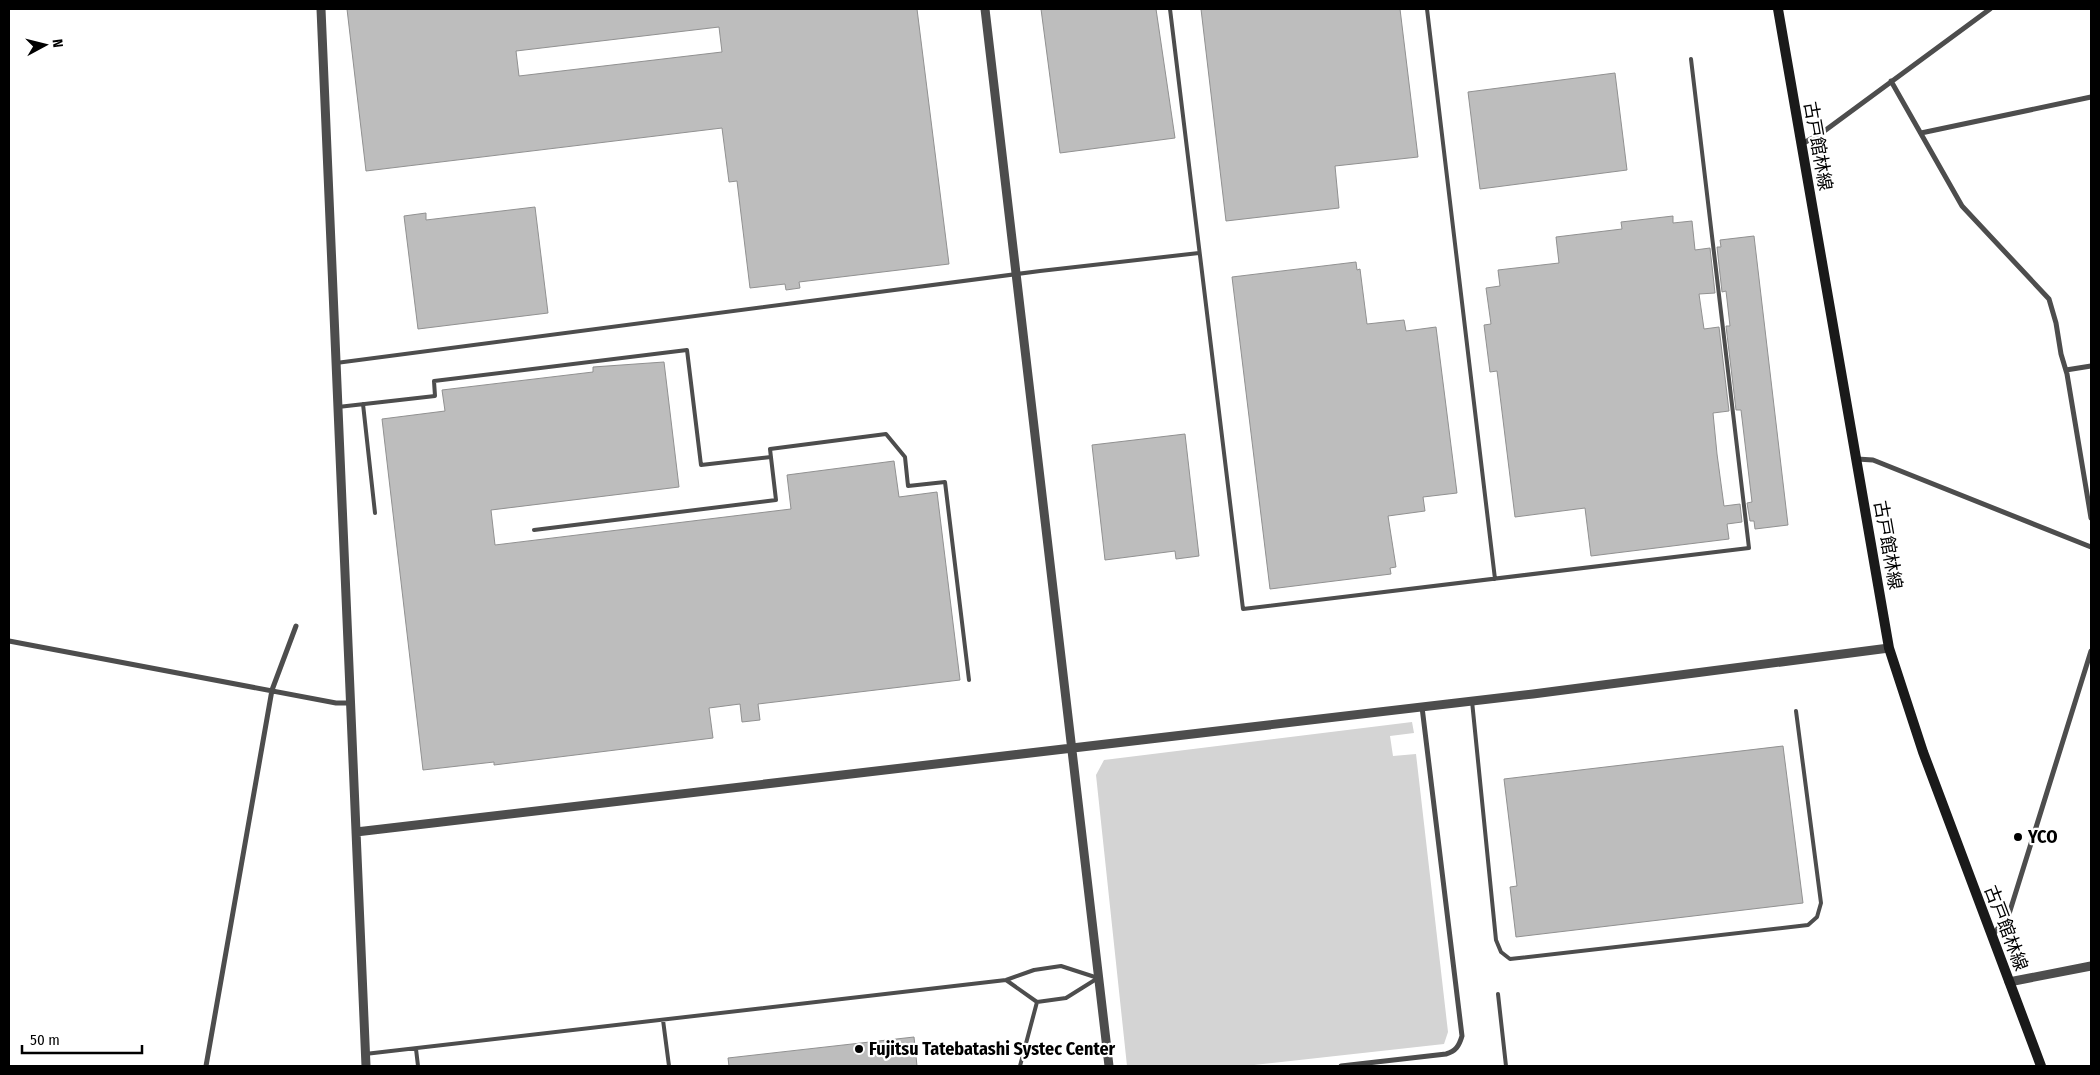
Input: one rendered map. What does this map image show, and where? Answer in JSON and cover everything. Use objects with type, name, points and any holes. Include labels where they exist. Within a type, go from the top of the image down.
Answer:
[{"type":"main road","name":"古戸館林線","points":[[1778,9],[1889,648],[1923,752],[2041,1066]]},
{"type":"street","points":[[321,9],[366,1066]]},
{"type":"street","points":[[985,9],[1108,1066]]},
{"type":"street","points":[[1802,144],[1823,132],[1990,9]]},
{"type":"street","points":[[1891,81],[1962,206],[2049,299],[2066,370],[2091,518]]},
{"type":"street","points":[[1921,133],[2091,97]]},
{"type":"street","points":[[2066,370],[2091,366]]},
{"type":"street","points":[[1856,459],[1873,460],[2091,547]]},
{"type":"street","points":[[206,1066],[272,690],[296,626]]},
{"type":"street","points":[[9,641],[336,703],[351,703]]},
{"type":"street","points":[[356,832],[1472,701],[1889,648]]},
{"type":"street","points":[[1992,936],[2009,914],[2091,651]]},
{"type":"street","points":[[1341,1066],[1446,1054],[1454,1052],[1460,1044],[1462,1036],[1422,707]]},
{"type":"street","points":[[2009,982],[2091,966]]},
{"type":"lane","points":[[1170,9],[1243,609],[1749,548],[1691,59]]},
{"type":"lane","points":[[1426,9],[1495,579]]},
{"type":"lane","points":[[336,363],[1017,274],[1199,253]]},
{"type":"lane","points":[[338,407],[435,396],[434,381],[687,350],[701,465],[771,457]]},
{"type":"lane","points":[[363,404],[375,513]]},
{"type":"lane","points":[[534,530],[776,500],[770,449],[886,434],[905,457],[908,486],[945,482],[969,680]]},
{"type":"lane","points":[[1472,701],[1496,940],[1501,952],[1510,959],[1808,925],[1813,921],[1817,917],[1821,903],[1796,711]]},
{"type":"lane","points":[[365,1054],[1006,980],[1034,970],[1061,966],[1098,978]]},
{"type":"lane","points":[[1006,980],[1037,1002],[1066,998],[1098,978]]},
{"type":"lane","points":[[1498,994],[1506,1066]]},
{"type":"lane","points":[[1020,1066],[1037,1002]]},
{"type":"lane","points":[[664,1020],[669,1066]]},
{"type":"lane","points":[[416,1049],[418,1066]]},
{"type":"shaded area","points":[[1412,722],[1414,733],[1390,736],[1393,756],[1416,754],[1448,1032],[1444,1044],[1245,1066],[1127,1066],[1096,775],[1104,760]]},
{"type":"building","points":[[347,9],[917,9],[949,264],[799,282],[800,288],[786,290],[785,284],[750,288],[737,181],[729,182],[722,128],[366,171]],"holes":[[[719,27],[722,52],[519,76],[516,51]]]},
{"type":"building","points":[[1041,9],[1156,9],[1175,138],[1060,153]]},
{"type":"building","points":[[1201,9],[1400,9],[1418,157],[1335,166],[1339,208],[1226,221]]},
{"type":"building","points":[[1615,73],[1627,170],[1480,189],[1468,92]]},
{"type":"building","points":[[535,207],[548,313],[418,329],[404,216],[426,213],[426,220]]},
{"type":"building","points":[[1673,216],[1673,223],[1692,221],[1695,250],[1710,248],[1715,293],[1699,294],[1704,329],[1719,327],[1729,411],[1713,413],[1717,454],[1724,506],[1740,504],[1742,522],[1727,524],[1729,539],[1591,556],[1585,508],[1515,517],[1497,371],[1490,372],[1484,325],[1491,324],[1486,288],[1500,286],[1498,270],[1559,263],[1556,237],[1622,229],[1621,222]]},
{"type":"building","points":[[1754,236],[1788,525],[1755,529],[1754,521],[1750,521],[1747,503],[1752,502],[1741,410],[1736,410],[1726,326],[1730,326],[1726,291],[1722,292],[1717,247],[1721,247],[1720,240]]},
{"type":"building","points":[[1356,262],[1357,270],[1360,269],[1367,324],[1404,320],[1406,331],[1436,327],[1457,493],[1423,497],[1425,511],[1388,516],[1396,567],[1390,568],[1391,574],[1270,589],[1232,277]]},
{"type":"building","points":[[664,362],[679,487],[491,510],[495,545],[791,509],[787,475],[894,461],[899,497],[937,492],[960,680],[758,704],[760,720],[742,722],[740,704],[709,708],[713,738],[494,765],[494,762],[423,770],[382,419],[445,411],[442,390],[593,372],[593,367]]},
{"type":"building","points":[[1185,434],[1199,556],[1176,559],[1175,551],[1105,560],[1092,445]]},
{"type":"building","points":[[1783,746],[1803,903],[1516,937],[1510,887],[1517,886],[1504,779]]},
{"type":"building","name":"Fujitsu Tatebatashi Systec Center","points":[[914,1037],[917,1066],[729,1066],[728,1058]]},
{"type":"place","name":"YCO","points":[[2018,837]]},
{"type":"place","name":"Fujitsu Tatebatashi Systec Center","points":[[859,1049]]}]
